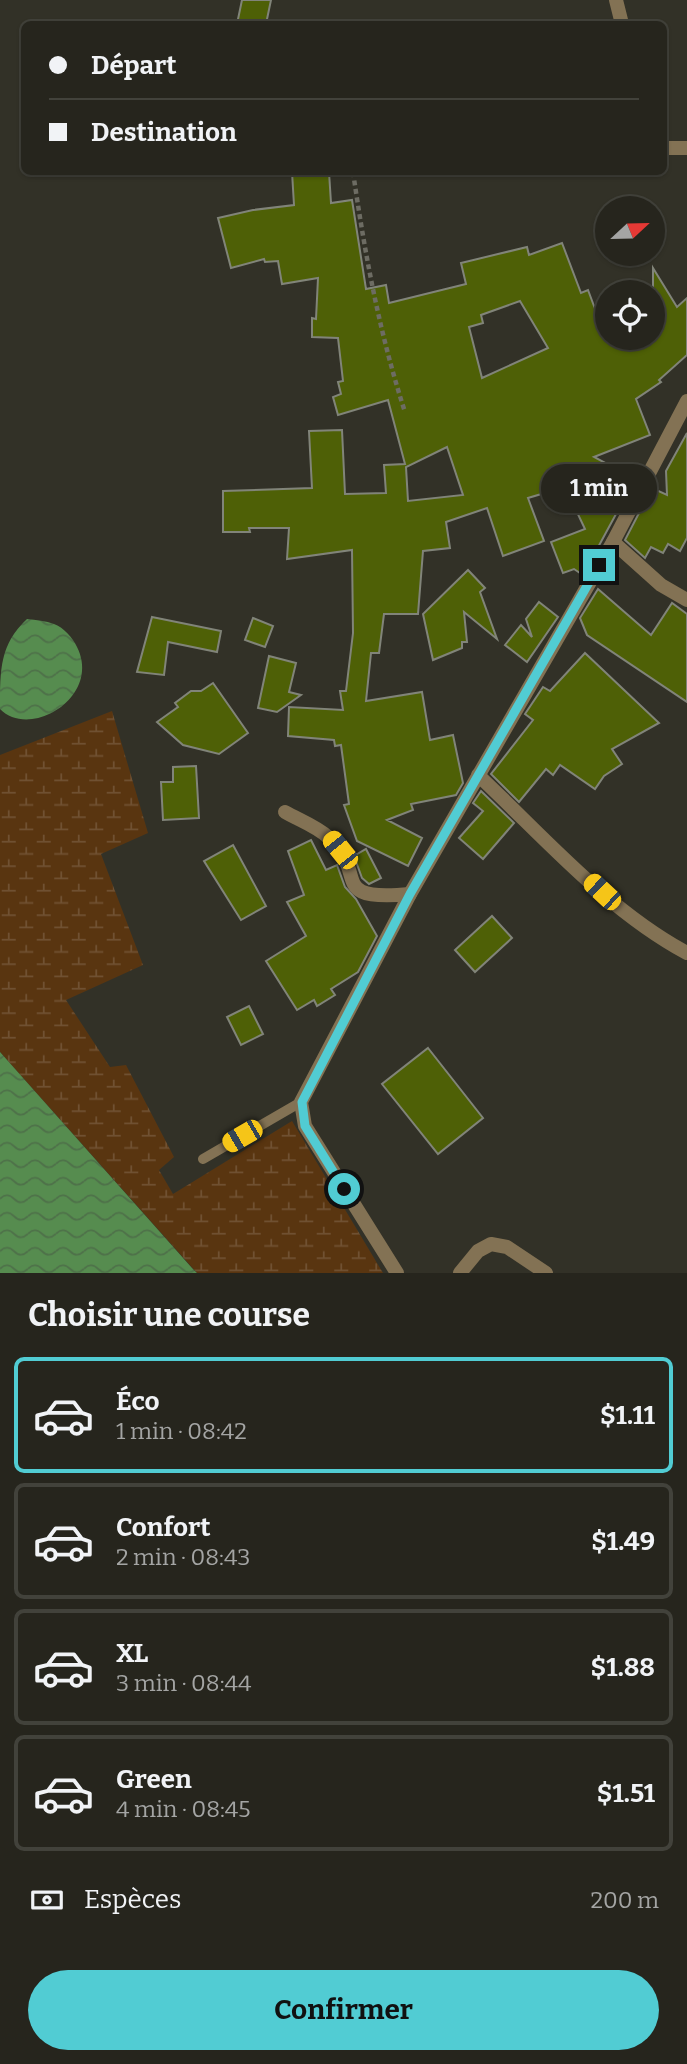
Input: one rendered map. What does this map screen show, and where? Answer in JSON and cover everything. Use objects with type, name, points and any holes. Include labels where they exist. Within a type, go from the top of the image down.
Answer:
[{"type":"street","points":[[616,0],[621,21]]},
{"type":"street","points":[[667,148],[687,148]]},
{"type":"street","points":[[397,1273],[305,1126],[302,1102],[410,894],[612,542],[687,401]]},
{"type":"street","points":[[612,542],[662,585],[687,600]]},
{"type":"street","points":[[478,775],[602,892],[665,941],[687,953]]},
{"type":"street","points":[[285,812],[328,836],[340,850],[354,886],[363,894],[375,897],[410,894]]},
{"type":"street","points":[[460,1273],[478,1251],[491,1244],[507,1247],[546,1273]]},
{"type":"lane","points":[[203,1159],[302,1102]]},
{"type":"path","points":[[354,175],[368,277],[388,360],[405,412]]},
{"type":"green space","points":[[112,711],[148,833],[101,854],[143,965],[66,1000],[110,1067],[126,1065],[174,1157],[159,1170],[173,1194],[292,1121],[383,1273],[197,1273],[0,1052],[0,755]]},
{"type":"water","points":[[27,619],[51,623],[64,630],[77,647],[82,665],[80,682],[72,697],[44,716],[28,719],[13,717],[0,709],[3,658],[11,638]]},
{"type":"water","points":[[0,1052],[192,1268],[197,1273],[0,1273]]},
{"type":"building","points":[[242,0],[271,0],[267,21],[238,21]]},
{"type":"building","points":[[292,175],[329,175],[331,203],[352,200],[366,289],[386,285],[389,303],[466,284],[461,263],[527,247],[529,255],[562,243],[581,293],[588,290],[595,309],[595,350],[665,350],[665,288],[677,307],[687,298],[687,355],[659,380],[661,382],[636,399],[650,435],[594,457],[635,479],[583,575],[574,569],[563,573],[551,542],[585,529],[565,487],[528,498],[544,541],[503,556],[487,508],[446,522],[450,548],[423,551],[418,614],[384,614],[379,653],[371,653],[366,701],[422,692],[430,740],[453,735],[463,783],[456,795],[411,804],[413,810],[387,820],[422,838],[408,866],[357,841],[344,805],[349,804],[341,745],[335,746],[334,740],[288,736],[289,707],[343,710],[340,691],[346,691],[353,633],[352,550],[287,559],[289,528],[249,528],[250,532],[223,532],[223,491],[312,488],[309,431],[342,430],[345,494],[386,493],[384,465],[405,464],[388,400],[338,415],[333,397],[341,394],[338,382],[343,381],[338,338],[312,337],[312,318],[316,319],[318,278],[282,284],[278,261],[265,262],[264,259],[231,268],[218,218],[294,205]],"holes":[[[520,301],[548,348],[482,378],[469,327],[483,323],[481,315]],[[447,447],[463,495],[408,501],[406,467]]]},
{"type":"building","points":[[653,268],[660,280],[653,280]]},
{"type":"building","points":[[687,433],[687,538],[680,551],[668,544],[663,553],[651,547],[645,558],[625,540],[652,488],[667,495],[666,471]]},
{"type":"building","points":[[468,570],[485,588],[480,592],[497,639],[464,612],[467,642],[462,642],[462,648],[433,660],[423,614]]},
{"type":"building","points":[[598,589],[651,635],[672,603],[687,614],[687,702],[587,635],[580,618]]},
{"type":"building","points":[[539,602],[558,617],[527,662],[505,645],[521,625],[532,637],[526,619]]},
{"type":"building","points":[[152,617],[221,631],[217,652],[168,642],[164,675],[137,672]]},
{"type":"building","points":[[253,618],[273,626],[265,647],[245,640]]},
{"type":"building","points":[[585,653],[659,723],[612,749],[622,764],[604,776],[595,789],[560,765],[553,775],[546,769],[519,802],[491,774],[533,720],[525,714],[543,687],[550,691]]},
{"type":"building","points":[[269,656],[296,663],[289,692],[301,695],[277,712],[258,708]]},
{"type":"building","points":[[213,683],[248,733],[219,754],[183,745],[157,722],[178,707],[175,703],[191,691],[201,691]]},
{"type":"building","points":[[196,766],[199,818],[163,820],[161,782],[173,782],[173,767]]},
{"type":"building","points":[[481,791],[514,823],[483,859],[459,838],[483,811],[473,803]]},
{"type":"building","points":[[311,840],[326,870],[337,865],[345,887],[356,899],[377,936],[358,972],[331,989],[335,995],[317,1006],[314,1000],[297,1010],[266,961],[306,936],[287,902],[304,895],[288,851]]},
{"type":"building","points":[[233,845],[266,906],[241,920],[204,861]]},
{"type":"building","points":[[366,849],[381,878],[369,884],[362,878],[354,856]]},
{"type":"building","points":[[492,916],[512,938],[475,972],[455,950]]},
{"type":"building","points":[[249,1006],[263,1034],[241,1045],[227,1017]]},
{"type":"building","points":[[428,1048],[483,1118],[438,1154],[382,1084]]},
{"type":"route","points":[[344,1189],[305,1126],[302,1102],[410,894],[599,565]]}]
